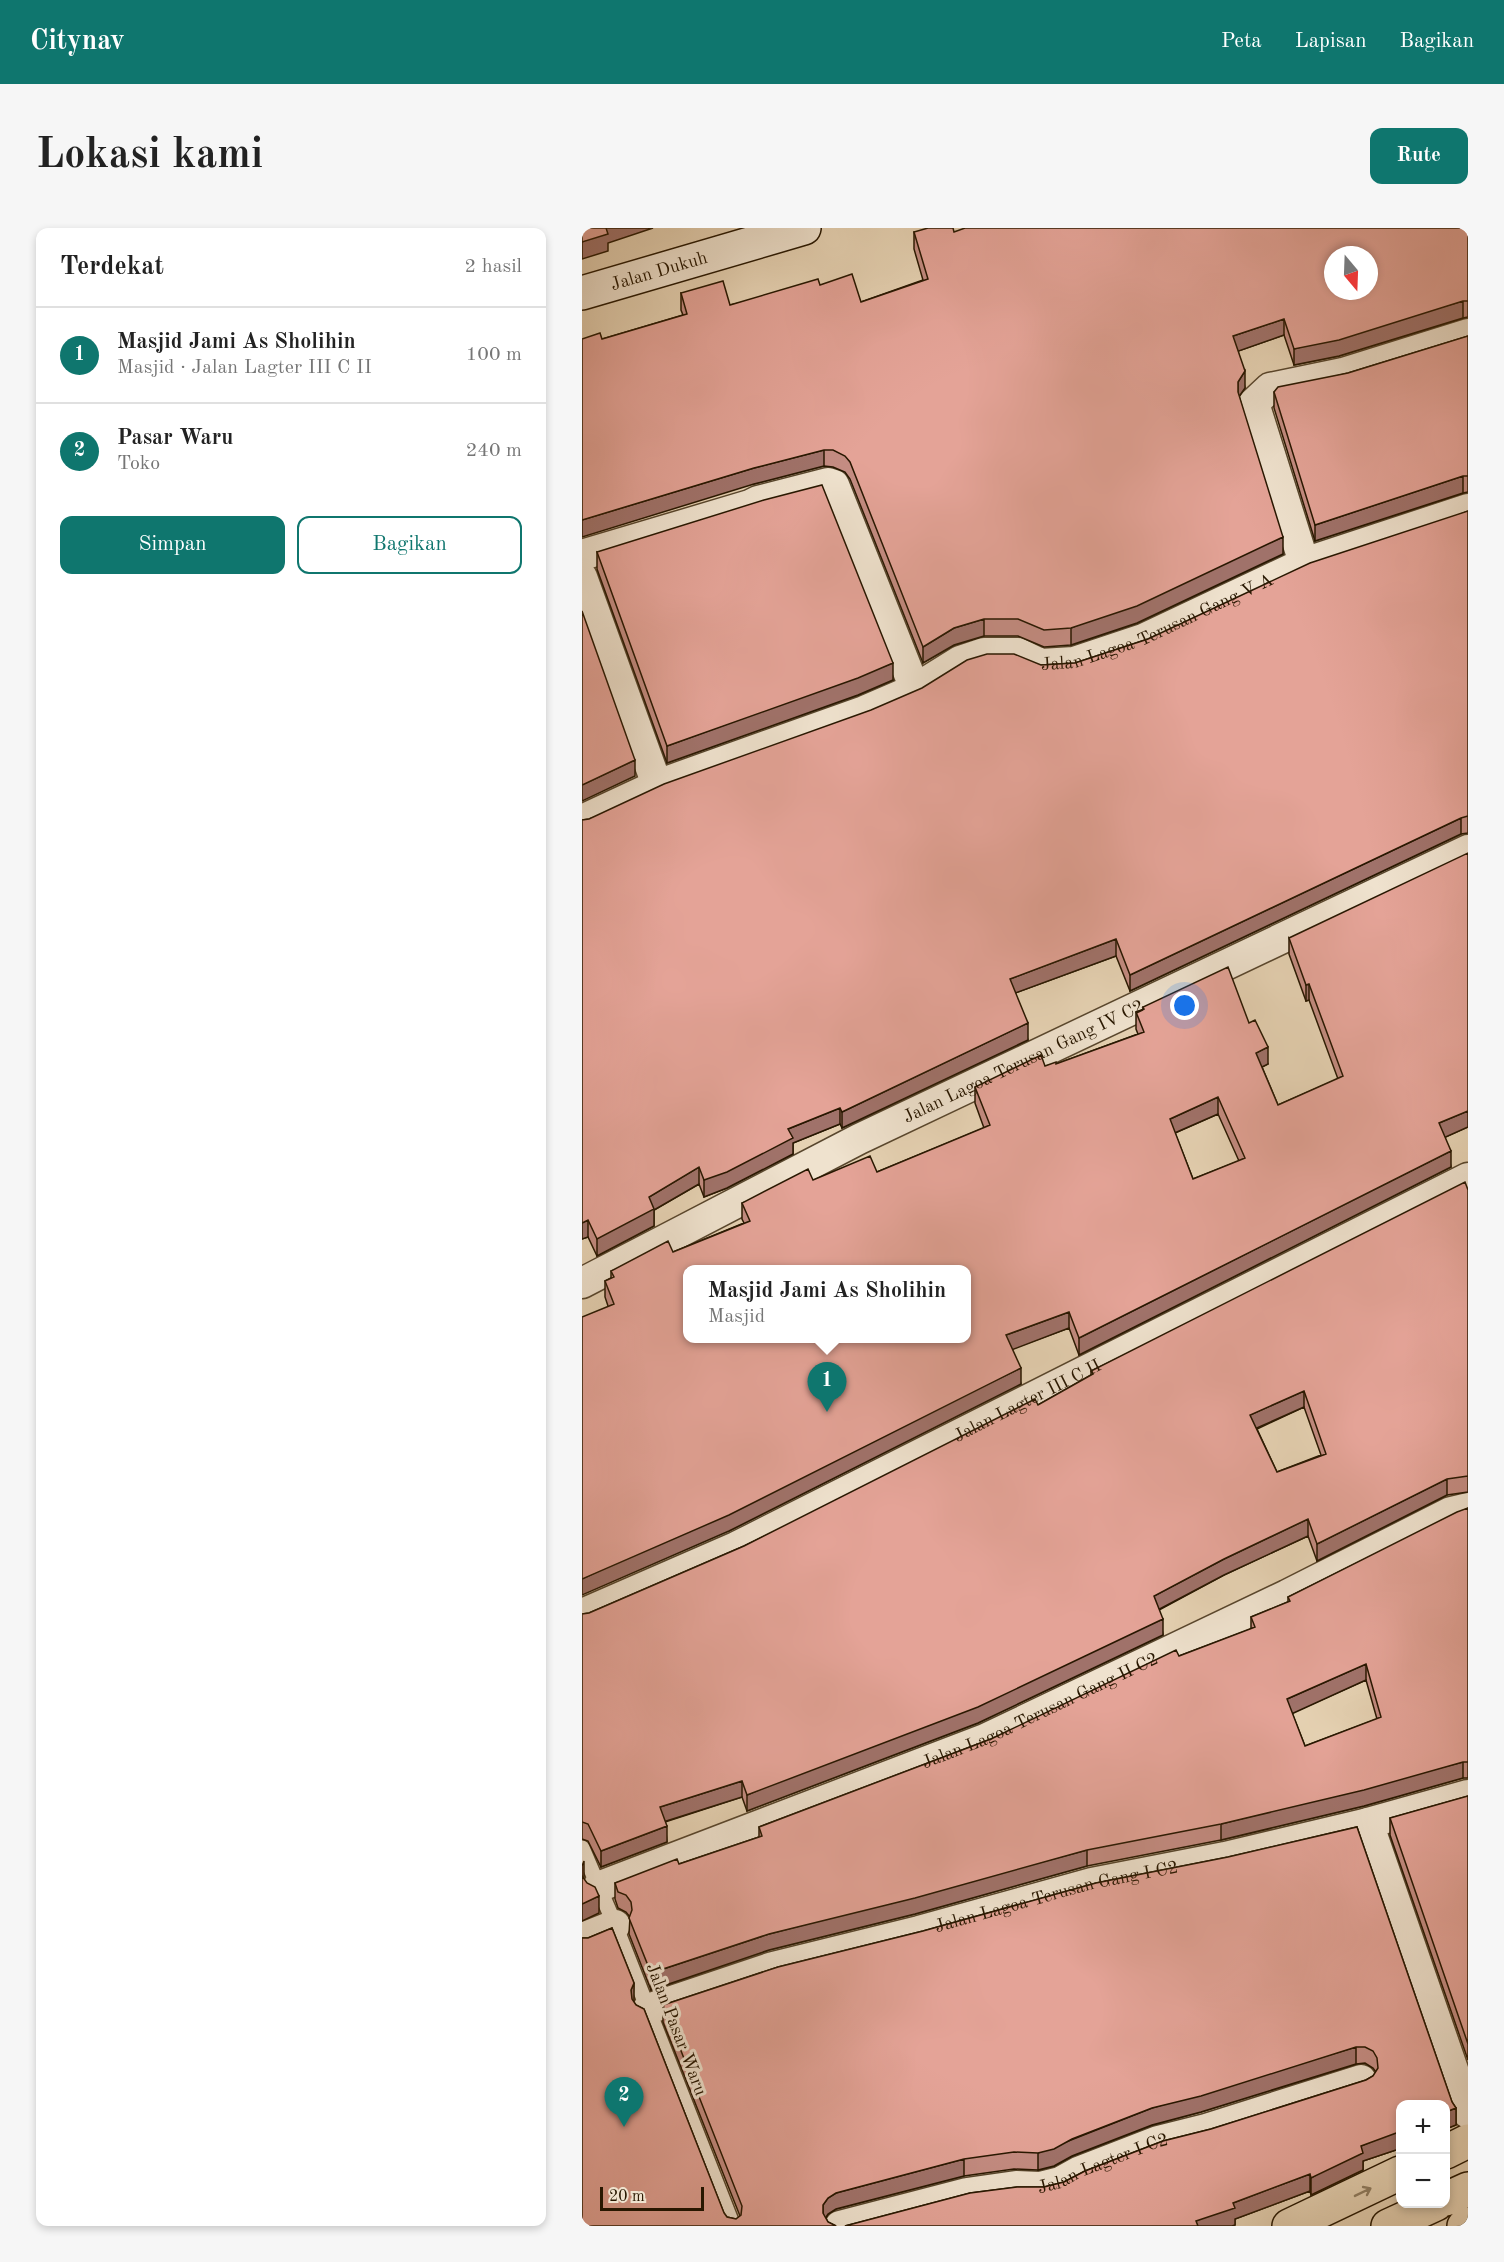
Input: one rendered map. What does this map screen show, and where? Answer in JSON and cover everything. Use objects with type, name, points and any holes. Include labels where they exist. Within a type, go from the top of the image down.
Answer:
[{"type":"highway","points":[[1450,2150],[1468,2141]]},
{"type":"highway","points":[[1288,2226],[1396,2175]]},
{"type":"highway","points":[[1450,2197],[1468,2188]]},
{"type":"highway","points":[[1388,2226],[1427,2208]]},
{"type":"street","name":"Jalan Dukuh","points":[[582,293],[791,230]]},
{"type":"street","points":[[1304,563],[1254,403],[1270,388],[1343,373],[1468,334]]},
{"type":"street","points":[[582,555],[758,501],[828,483],[834,485],[915,689]]},
{"type":"street","name":"Jalan Lagoa Terusan Gang V A","points":[[582,820],[657,785],[864,711],[915,689],[960,661],[984,653],[1018,653],[1041,664],[1074,662],[1143,639],[1304,563],[1468,509]]},
{"type":"street","points":[[582,577],[657,785]]},
{"type":"street","name":"Jalan Lagoa Terusan Gang IV C2","points":[[582,1283],[859,1139],[1468,850]]},
{"type":"street","name":"Jalan Lagter III C II","points":[[582,1614],[736,1547],[1468,1178]]},
{"type":"street","name":"Jalan Lagoa Terusan Gang II C2","points":[[598,1887],[985,1739],[1287,1595],[1451,1512],[1468,1508]]},
{"type":"street","name":"Jalan Lagoa Terusan Gang I C2","points":[[648,2008],[773,1967],[919,1931],[1092,1883],[1226,1857],[1368,1823],[1468,1795]]},
{"type":"street","points":[[1368,1823],[1468,2113]]},
{"type":"street","points":[[582,1938],[615,1925]]},
{"type":"street","name":"Jalan Lagter I C2","points":[[840,2226],[967,2193],[1016,2186],[1040,2187],[1060,2182],[1078,2172],[1158,2141],[1206,2129],[1361,2080]]},
{"type":"lane","name":"Jalan Pasar Waru","points":[[582,1848],[615,1925],[733,2226]]},
{"type":"building","points":[[582,228],[606,228],[608,234],[582,242]]},
{"type":"building","points":[[928,228],[953,228],[954,232],[965,228],[1468,228],[1468,301],[1339,340],[1294,349],[1284,319],[1233,336],[1245,371],[1238,382],[1238,392],[1283,537],[1137,606],[1071,628],[1044,630],[1018,619],[984,619],[954,628],[923,647],[850,462],[845,456],[833,450],[824,450],[754,468],[582,520],[582,339],[600,333],[602,339],[687,314],[681,293],[723,281],[730,305],[818,279],[820,285],[852,274],[861,302],[928,279],[914,232]]},
{"type":"building","points":[[1468,336],[1468,476],[1315,525],[1274,392],[1278,387],[1348,373]]},
{"type":"building","points":[[822,485],[893,663],[858,678],[667,746],[597,552],[764,500]]},
{"type":"building","points":[[1468,511],[1468,816],[1130,975],[1116,939],[1010,979],[1028,1023],[842,1112],[840,1108],[788,1129],[793,1138],[727,1172],[704,1180],[699,1167],[649,1197],[654,1209],[597,1239],[588,1220],[582,1223],[582,820],[589,819],[664,784],[871,710],[922,688],[967,660],[987,654],[1014,654],[1041,665],[1075,663],[1148,639],[1310,563]]},
{"type":"building","points":[[582,611],[635,760],[582,785]]},
{"type":"building","points":[[1468,853],[1468,1111],[1439,1123],[1451,1151],[1079,1338],[1069,1312],[1006,1335],[1021,1368],[729,1515],[582,1579],[582,1317],[614,1304],[605,1281],[614,1277],[611,1271],[668,1241],[673,1252],[750,1221],[742,1203],[808,1169],[813,1180],[870,1156],[877,1172],[990,1125],[975,1087],[1041,1055],[1045,1066],[1056,1062],[1056,1064],[1144,1032],[1136,1012],[1228,967],[1249,1023],[1255,1020],[1268,1047],[1256,1053],[1278,1105],[1343,1076],[1309,984],[1306,985],[1289,938]],"holes":[[[1218,1097],[1245,1158],[1193,1179],[1170,1119]]]},
{"type":"building","points":[[1465,1182],[1468,1190],[1468,1476],[1447,1479],[1317,1544],[1308,1519],[1154,1596],[1163,1619],[978,1707],[747,1795],[742,1781],[660,1807],[667,1826],[601,1851],[588,1824],[582,1822],[582,1614],[744,1546],[1035,1399],[1038,1405],[1093,1374],[1091,1371]],"holes":[[[1304,1391],[1326,1454],[1277,1472],[1250,1415]]]},
{"type":"building","points":[[1468,1508],[1468,1762],[1364,1790],[1221,1824],[1087,1850],[915,1898],[769,1934],[651,1973],[629,1918],[632,1910],[631,1902],[626,1895],[618,1892],[615,1883],[677,1859],[679,1864],[762,1836],[759,1827],[991,1739],[1176,1650],[1179,1656],[1255,1627],[1251,1617],[1290,1601],[1288,1597]],"holes":[[[1366,1664],[1381,1717],[1305,1746],[1287,1699]]]},
{"type":"building","points":[[1468,1796],[1468,2044],[1390,1818]]},
{"type":"building","points":[[1357,1827],[1456,2108],[1450,2110],[1450,2100],[1396,2100],[1396,2133],[1361,2146],[1363,2153],[1311,2178],[1310,2174],[1233,2203],[1235,2208],[1196,2221],[1198,2226],[845,2226],[970,2193],[1017,2187],[1044,2187],[1064,2182],[1085,2171],[1163,2141],[1211,2129],[1366,2080],[1373,2076],[1378,2068],[1377,2058],[1373,2051],[1365,2047],[1356,2047],[1201,2096],[1152,2108],[1072,2139],[1054,2149],[1038,2153],[1014,2152],[964,2159],[836,2193],[823,2205],[823,2213],[828,2222],[836,2226],[582,2226],[582,1938],[588,1938],[612,1928],[634,1983],[631,1990],[632,1999],[636,2005],[644,2009],[724,2213],[727,2217],[736,2219],[741,2215],[742,2206],[663,2005],[778,1967],[923,1931],[1096,1883],[1228,1857]]},
{"type":"building","points":[[582,1876],[587,1883],[595,1887],[599,1896],[582,1904]]},
{"type":"place","name":"Masjid Jami As Sholihin","points":[[827,1412]]},
{"type":"place","name":"Pasar Waru","points":[[624,2127]]}]
